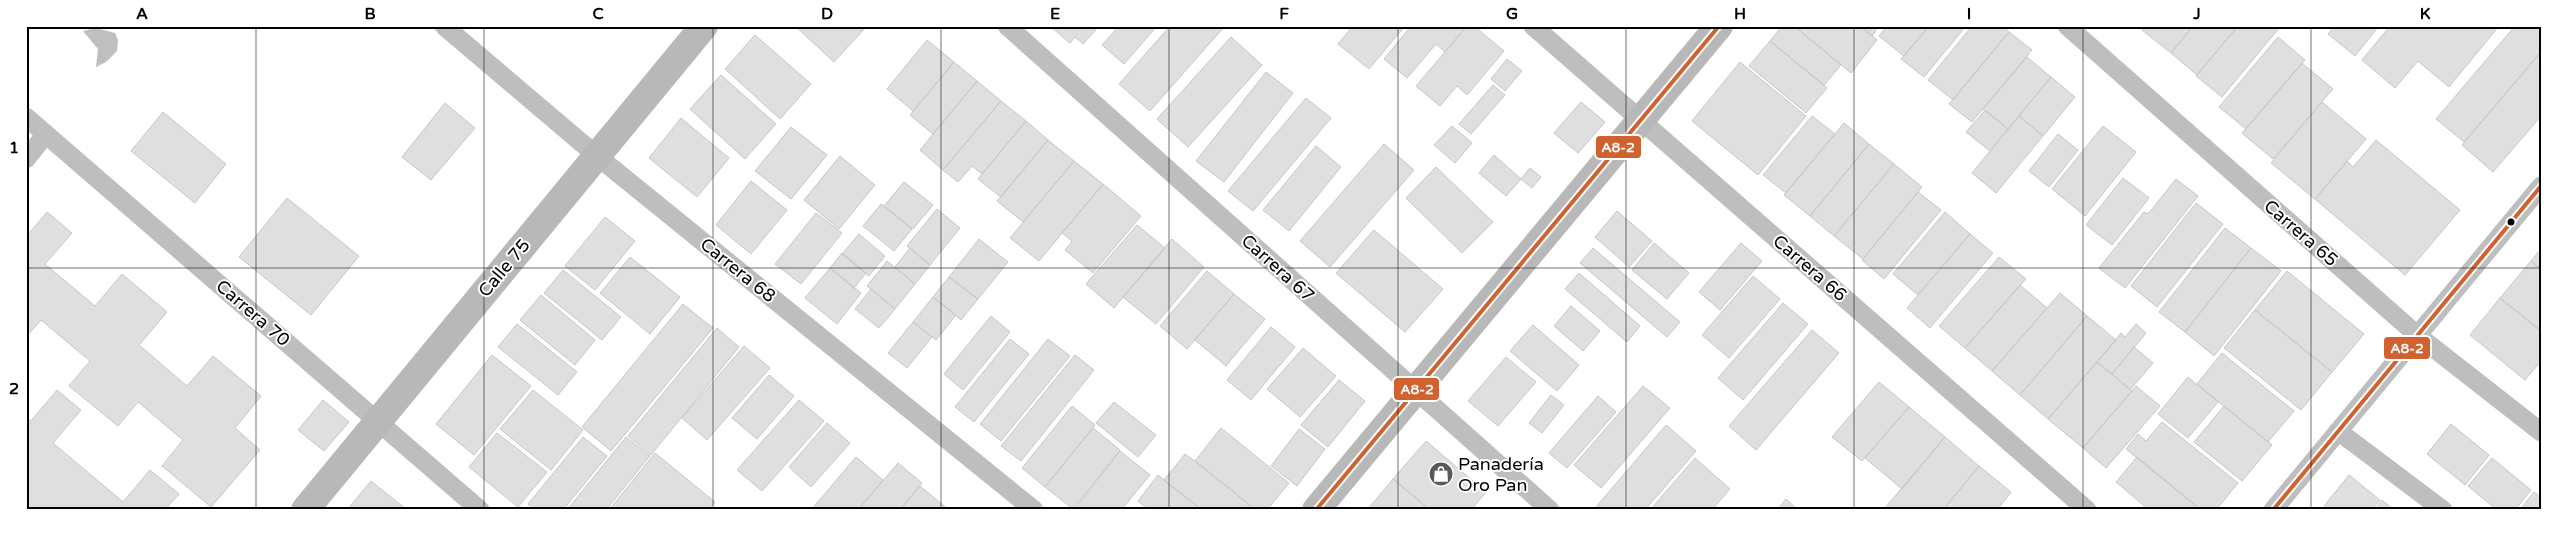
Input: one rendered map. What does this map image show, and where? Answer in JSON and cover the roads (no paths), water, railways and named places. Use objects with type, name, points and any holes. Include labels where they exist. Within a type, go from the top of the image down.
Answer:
[{"type":"street","name":"Carrera 68","points":[[444,26],[597,156],[1034,510]]},
{"type":"street","name":"Calle 75","points":[[305,510],[704,26]]},
{"type":"street","name":"Carrera 67","points":[[1006,26],[1550,510]]},
{"type":"street","name":"Carrera 66","points":[[1533,26],[2087,510]]},
{"type":"street","points":[[1316,510],[1719,26]]},
{"type":"street","name":"Carrera 65","points":[[2067,26],[2417,335],[2541,432]]},
{"type":"street","name":"Carrera 70","points":[[26,117],[480,510]]},
{"type":"street","points":[[26,159],[46,134]]},
{"type":"street","points":[[2272,510],[2541,186]]},
{"type":"street","points":[[2338,431],[2443,510]]},
{"type":"place","name":"Panadería Oro Pan","points":[[1441,474]]}]
